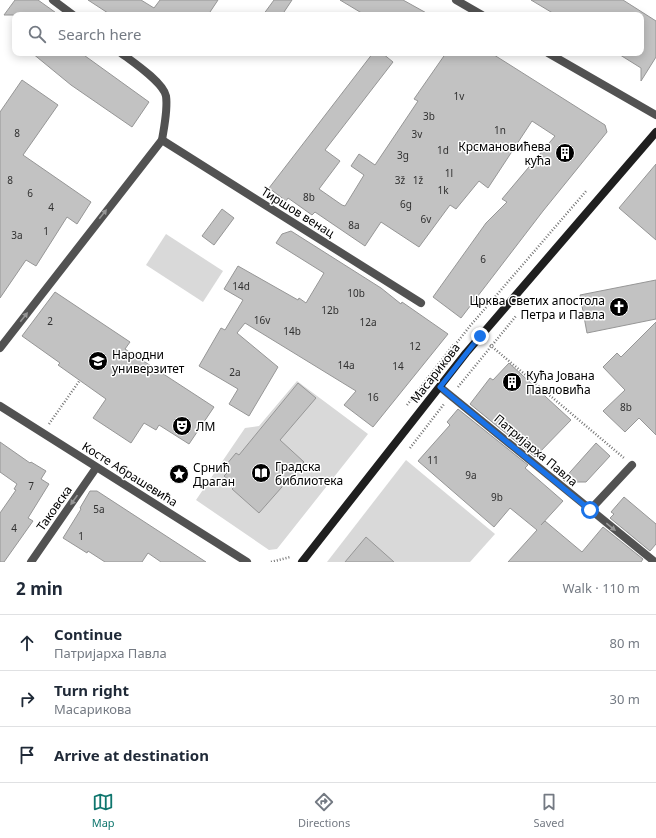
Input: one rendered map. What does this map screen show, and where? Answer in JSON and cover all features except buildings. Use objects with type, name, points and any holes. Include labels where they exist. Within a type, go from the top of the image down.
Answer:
[{"type":"main road","name":"Масарикова","points":[[302,562],[480,336],[656,132]]},
{"type":"street","points":[[53,0],[69,12]]},
{"type":"street","points":[[456,0],[477,12]]},
{"type":"street","points":[[0,348],[162,140],[166,94],[144,71],[125,56]]},
{"type":"street","points":[[553,56],[656,115]]},
{"type":"street","name":"Тиршов венац","points":[[162,140],[421,303]]},
{"type":"street","name":"Патријарха Павла","points":[[440,387],[655,562]]},
{"type":"street","name":"Косте Абрашевића","points":[[0,406],[247,562]]},
{"type":"street","points":[[590,510],[632,465]]},
{"type":"street","name":"Таковска","points":[[31,562],[96,468]]},
{"type":"path","points":[[470,326],[587,190]]},
{"type":"path","points":[[406,452],[517,316]]},
{"type":"path","points":[[480,336],[632,465]]},
{"type":"path","points":[[43,432],[80,380]]},
{"type":"path","points":[[271,562],[290,557]]},
{"type":"shaded area","points":[[166,234],[223,271],[203,302],[146,265]]},
{"type":"shaded area","points":[[297,381],[368,434],[277,549],[269,550],[196,500],[245,428],[259,426]]},
{"type":"shaded area","points":[[406,460],[495,534],[470,562],[327,562]]},
{"type":"place","name":"Крсмановићева кућа","points":[[565,153]]},
{"type":"place","name":"Црква Светих апостола Петра и Павла","points":[[619,307]]},
{"type":"place","name":"Народни универзитет","points":[[98,361]]},
{"type":"place","name":"Кућа Јована Павловића","points":[[512,382]]},
{"type":"place","name":"ЛМ","points":[[182,426]]},
{"type":"place","name":"Градска библиотека","points":[[261,473]]},
{"type":"place","name":"Срнић Драган","points":[[179,474]]},
{"type":"route","points":[[480,336],[440,387],[590,510]]}]
